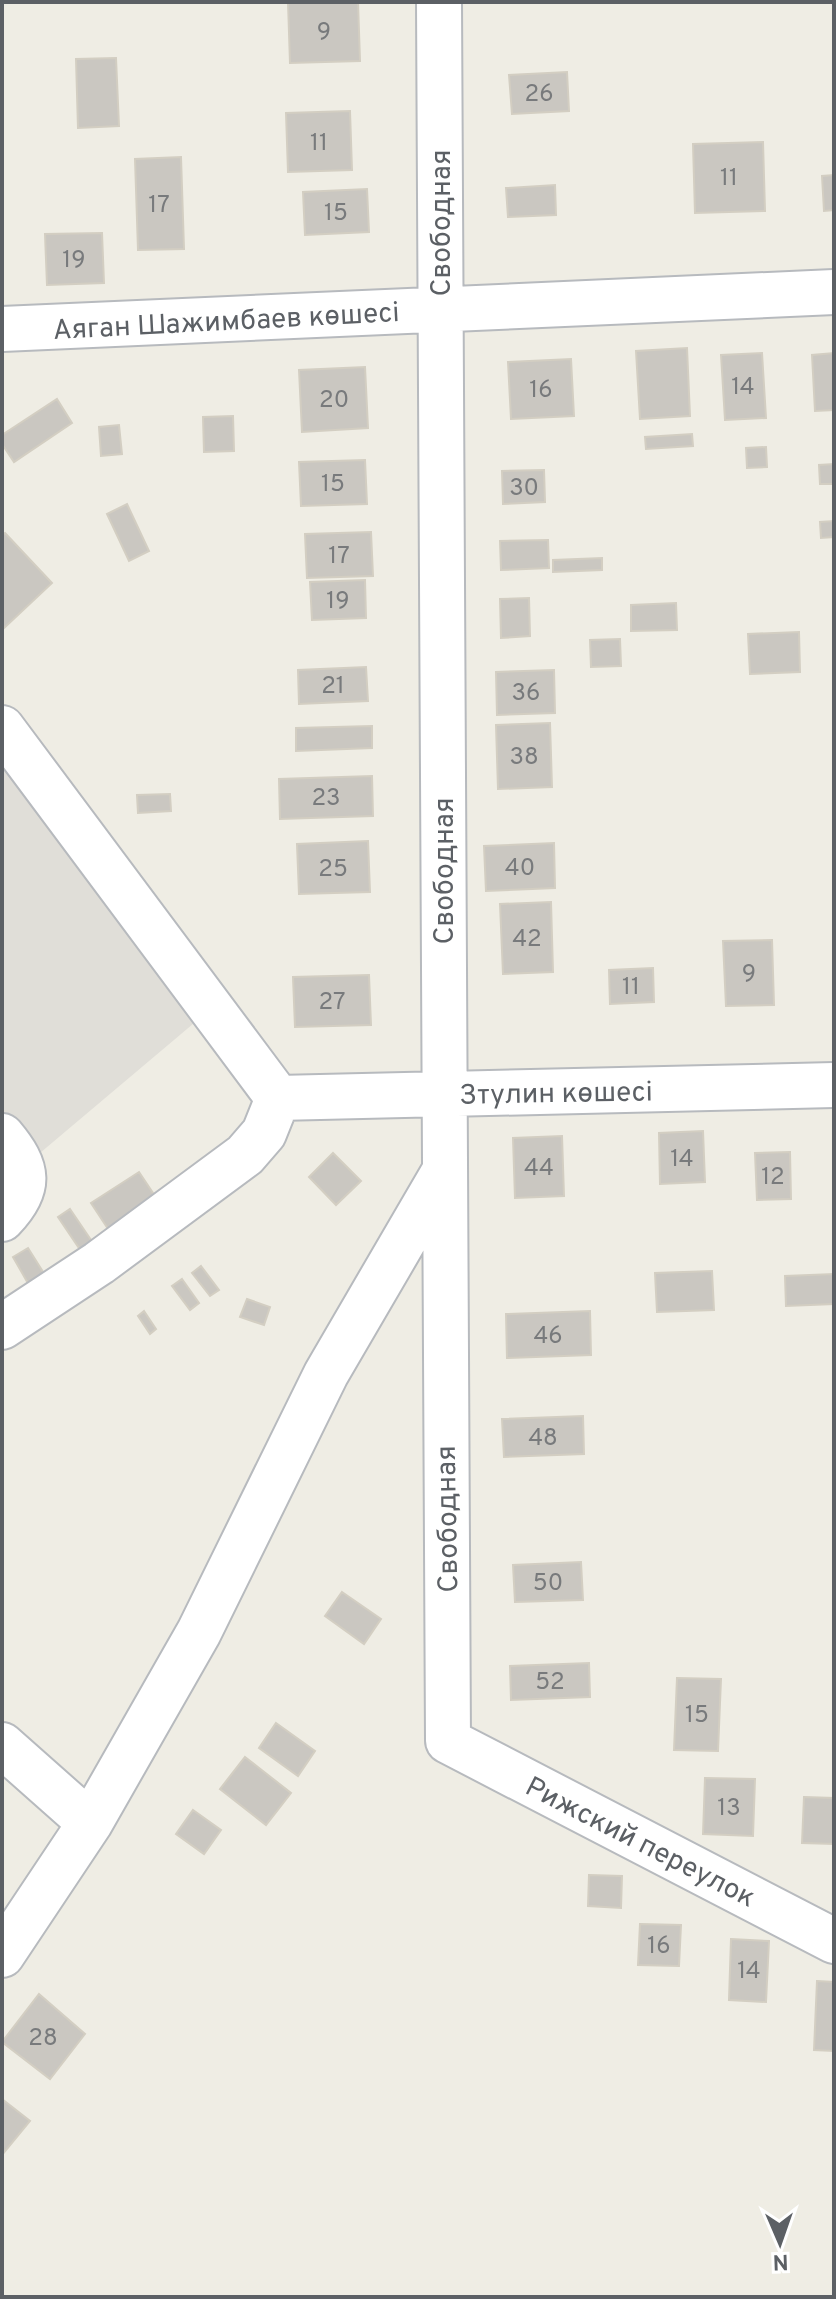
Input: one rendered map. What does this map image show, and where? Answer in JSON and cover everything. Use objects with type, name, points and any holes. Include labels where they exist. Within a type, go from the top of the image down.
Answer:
[{"type":"street","name":"Свободная","points":[[439,2],[448,1741]]},
{"type":"street","name":"Аяган Шажимбаев көшесі","points":[[2,329],[834,292]]},
{"type":"street","points":[[2,728],[278,1098],[274,1116],[245,1155],[99,1263],[2,1327]]},
{"type":"street","name":"Зтулин көшесі","points":[[278,1098],[834,1085]]},
{"type":"street","points":[[2,1136],[18,1159],[25,1187],[21,1197],[2,1219]]},
{"type":"street","points":[[2,1955],[90,1823],[199,1632],[326,1374],[443,1174]]},
{"type":"street","name":"Рижский переулок","points":[[448,1741],[834,1941]]},
{"type":"street","points":[[2,1745],[90,1823]]},
{"type":"shaded area","points":[[2,755],[200,1018],[2,1185]]},
{"type":"building","points":[[288,2],[358,2],[360,61],[290,63]]},
{"type":"building","points":[[116,58],[119,126],[78,128],[76,59]]},
{"type":"building","points":[[567,72],[569,111],[512,114],[509,75]]},
{"type":"building","points":[[350,111],[352,170],[288,172],[286,113]]},
{"type":"building","points":[[763,142],[765,211],[695,213],[693,144]]},
{"type":"building","points":[[181,157],[184,249],[138,250],[135,159]]},
{"type":"building","points":[[834,175],[834,210],[824,211],[822,176]]},
{"type":"building","points":[[555,185],[556,215],[508,217],[506,188]]},
{"type":"building","points":[[367,189],[369,232],[305,235],[303,192]]},
{"type":"building","points":[[102,233],[104,283],[47,285],[45,234]]},
{"type":"building","points":[[687,348],[690,416],[640,419],[636,351]]},
{"type":"building","points":[[762,353],[766,418],[725,420],[721,355]]},
{"type":"building","points":[[834,353],[834,410],[815,411],[812,355]]},
{"type":"building","points":[[571,359],[574,416],[511,419],[508,362]]},
{"type":"building","points":[[365,367],[368,428],[302,432],[299,370]]},
{"type":"building","points":[[57,399],[72,423],[14,462],[2,444],[2,435]]},
{"type":"building","points":[[233,416],[234,451],[204,452],[203,417]]},
{"type":"building","points":[[119,425],[122,454],[101,456],[99,427]]},
{"type":"building","points":[[692,434],[693,446],[646,449],[645,437]]},
{"type":"building","points":[[766,447],[767,467],[747,468],[746,448]]},
{"type":"building","points":[[365,460],[367,504],[301,506],[299,462]]},
{"type":"building","points":[[834,464],[834,484],[820,484],[819,465]]},
{"type":"building","points":[[544,470],[545,502],[503,504],[502,471]]},
{"type":"building","points":[[127,504],[149,551],[129,561],[107,514]]},
{"type":"building","points":[[834,521],[834,537],[821,538],[820,522]]},
{"type":"building","points":[[371,532],[373,576],[307,578],[305,534]]},
{"type":"building","points":[[5,533],[52,583],[2,630],[2,535]]},
{"type":"building","points":[[548,540],[549,568],[501,570],[500,541]]},
{"type":"building","points":[[602,558],[602,570],[553,572],[553,560]]},
{"type":"building","points":[[365,580],[366,618],[312,620],[310,582]]},
{"type":"building","points":[[529,598],[530,636],[501,638],[500,599]]},
{"type":"building","points":[[676,603],[677,630],[631,631],[631,605]]},
{"type":"building","points":[[799,632],[800,672],[750,674],[748,634]]},
{"type":"building","points":[[620,639],[621,666],[591,667],[590,640]]},
{"type":"building","points":[[366,667],[368,701],[299,704],[298,670]]},
{"type":"building","points":[[554,670],[555,713],[497,715],[496,672]]},
{"type":"building","points":[[550,723],[552,787],[498,789],[496,725]]},
{"type":"building","points":[[372,726],[372,748],[296,751],[296,728]]},
{"type":"building","points":[[372,776],[373,816],[280,819],[279,779]]},
{"type":"building","points":[[170,794],[171,811],[138,813],[137,795]]},
{"type":"building","points":[[368,841],[370,892],[299,894],[297,844]]},
{"type":"building","points":[[554,843],[555,888],[486,891],[484,846]]},
{"type":"building","points":[[551,902],[553,972],[503,974],[500,904]]},
{"type":"building","points":[[772,940],[774,1005],[726,1006],[723,941]]},
{"type":"building","points":[[653,968],[654,1002],[610,1004],[609,970]]},
{"type":"building","points":[[369,975],[371,1025],[295,1027],[293,977]]},
{"type":"building","points":[[703,1131],[705,1182],[660,1184],[659,1133]]},
{"type":"building","points":[[562,1136],[564,1196],[515,1198],[513,1138]]},
{"type":"building","points":[[790,1152],[791,1199],[757,1200],[755,1153]]},
{"type":"building","points":[[333,1153],[361,1181],[336,1205],[309,1177]]},
{"type":"building","points":[[139,1172],[159,1202],[110,1232],[91,1203]]},
{"type":"building","points":[[70,1209],[93,1243],[81,1251],[58,1217]]},
{"type":"building","points":[[28,1248],[45,1275],[29,1285],[13,1257]]},
{"type":"building","points":[[201,1266],[219,1290],[210,1296],[192,1273]]},
{"type":"building","points":[[712,1271],[714,1310],[657,1312],[655,1273]]},
{"type":"building","points":[[834,1274],[834,1304],[786,1306],[785,1276]]},
{"type":"building","points":[[182,1279],[199,1303],[190,1310],[172,1286]]},
{"type":"building","points":[[247,1299],[270,1307],[264,1325],[240,1317]]},
{"type":"building","points":[[144,1311],[156,1329],[150,1334],[138,1316]]},
{"type":"building","points":[[590,1311],[591,1355],[507,1358],[506,1314]]},
{"type":"building","points":[[583,1416],[584,1454],[504,1457],[502,1419]]},
{"type":"building","points":[[581,1562],[583,1600],[515,1602],[513,1565]]},
{"type":"building","points":[[342,1592],[381,1619],[364,1644],[325,1616]]},
{"type":"building","points":[[589,1663],[590,1697],[511,1700],[510,1666]]},
{"type":"building","points":[[677,1678],[721,1679],[718,1751],[674,1750]]},
{"type":"building","points":[[276,1723],[315,1751],[298,1776],[259,1748]]},
{"type":"building","points":[[245,1757],[291,1793],[266,1825],[220,1789]]},
{"type":"building","points":[[705,1778],[755,1779],[753,1836],[703,1834]]},
{"type":"building","points":[[804,1797],[834,1798],[834,1844],[802,1843]]},
{"type":"building","points":[[193,1810],[221,1830],[204,1854],[176,1834]]},
{"type":"building","points":[[589,1875],[622,1876],[621,1908],[588,1906]]},
{"type":"building","points":[[640,1924],[681,1925],[679,1966],[638,1965]]},
{"type":"building","points":[[731,1939],[769,1941],[766,2002],[729,2000]]},
{"type":"building","points":[[817,1981],[834,1982],[834,2051],[814,2050]]},
{"type":"building","points":[[39,1994],[85,2034],[50,2079],[2,2042]]},
{"type":"building","points":[[2,2099],[30,2121],[2,2155]]}]
